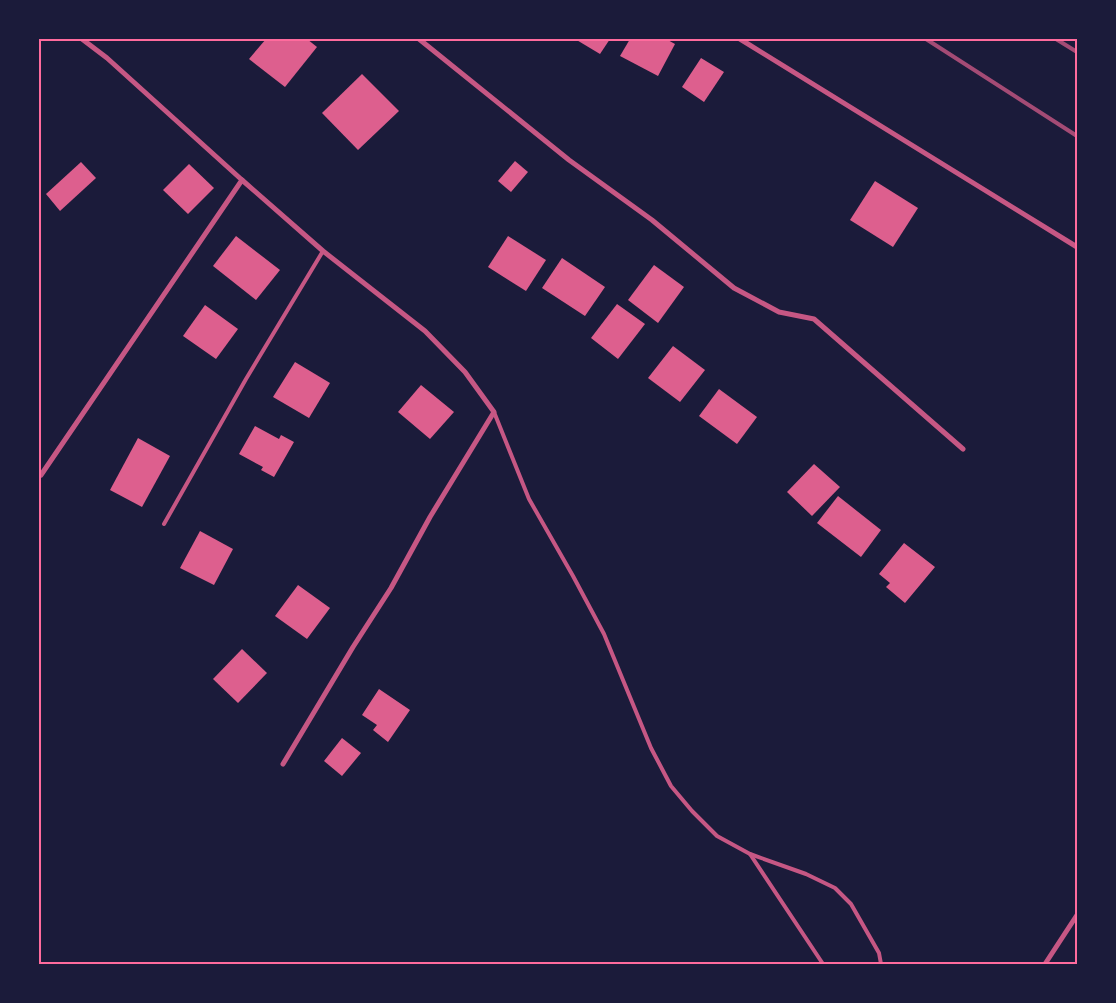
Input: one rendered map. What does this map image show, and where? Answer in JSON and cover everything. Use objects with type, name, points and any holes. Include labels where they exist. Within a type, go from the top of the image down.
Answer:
[{"type":"street","points":[[82,39],[107,58],[323,251],[425,331],[465,372],[494,412],[430,518],[391,588],[282,764]]},
{"type":"street","points":[[419,39],[569,160],[652,220],[734,288],[779,312],[814,319],[963,449]]},
{"type":"street","points":[[740,39],[1077,247]]},
{"type":"street","points":[[41,475],[242,180]]},
{"type":"street","points":[[1045,964],[1077,915]]},
{"type":"lane","points":[[164,524],[246,379],[323,251]]},
{"type":"lane","points":[[494,412],[529,499],[604,634],[650,748],[672,786],[692,811],[717,836],[750,854],[806,874],[836,888],[851,904],[879,953],[881,964]]},
{"type":"lane","points":[[750,854],[823,964]]},
{"type":"building","points":[[266,39],[307,39],[317,47],[285,87],[249,59]]},
{"type":"building","points":[[575,39],[610,39],[600,54]]},
{"type":"building","points":[[630,39],[666,39],[675,44],[658,76],[620,56]]},
{"type":"building","points":[[701,58],[724,72],[704,102],[682,87]]},
{"type":"building","points":[[362,74],[399,111],[358,150],[322,113]]},
{"type":"building","points":[[515,161],[528,172],[511,192],[498,181]]},
{"type":"building","points":[[81,162],[96,178],[60,211],[46,194]]},
{"type":"building","points":[[189,164],[214,188],[188,214],[163,190]]},
{"type":"building","points":[[875,181],[918,208],[893,247],[850,220]]},
{"type":"building","points":[[236,236],[280,270],[256,300],[213,266]]},
{"type":"building","points":[[508,236],[546,260],[526,291],[488,267]]},
{"type":"building","points":[[562,258],[605,287],[585,316],[542,288]]},
{"type":"building","points":[[654,265],[684,287],[658,323],[628,300]]},
{"type":"building","points":[[617,304],[645,324],[618,359],[591,338]]},
{"type":"building","points":[[205,305],[238,329],[216,359],[183,336]]},
{"type":"building","points":[[673,346],[705,370],[680,402],[648,378]]},
{"type":"building","points":[[295,362],[330,383],[309,418],[273,397]]},
{"type":"building","points":[[421,385],[454,412],[430,439],[398,412]]},
{"type":"building","points":[[719,389],[757,417],[737,444],[699,416]]},
{"type":"building","points":[[255,426],[279,439],[281,435],[294,442],[274,477],[261,470],[263,467],[239,454]]},
{"type":"building","points":[[138,438],[170,456],[142,507],[110,490]]},
{"type":"building","points":[[814,464],[840,487],[812,516],[787,492]]},
{"type":"building","points":[[838,496],[881,530],[861,557],[817,523]]},
{"type":"building","points":[[200,531],[233,549],[214,585],[180,568]]},
{"type":"building","points":[[904,543],[935,567],[905,603],[886,587],[890,583],[879,574]]},
{"type":"building","points":[[298,585],[330,608],[307,639],[275,616]]},
{"type":"building","points":[[242,649],[267,673],[238,703],[213,679]]},
{"type":"building","points":[[379,689],[410,710],[388,742],[373,730],[377,725],[362,715]]},
{"type":"building","points":[[342,738],[361,753],[342,776],[324,761]]},
{"type":"railway","points":[[926,39],[1077,136]]},
{"type":"railway","points":[[1056,39],[1077,52]]}]
